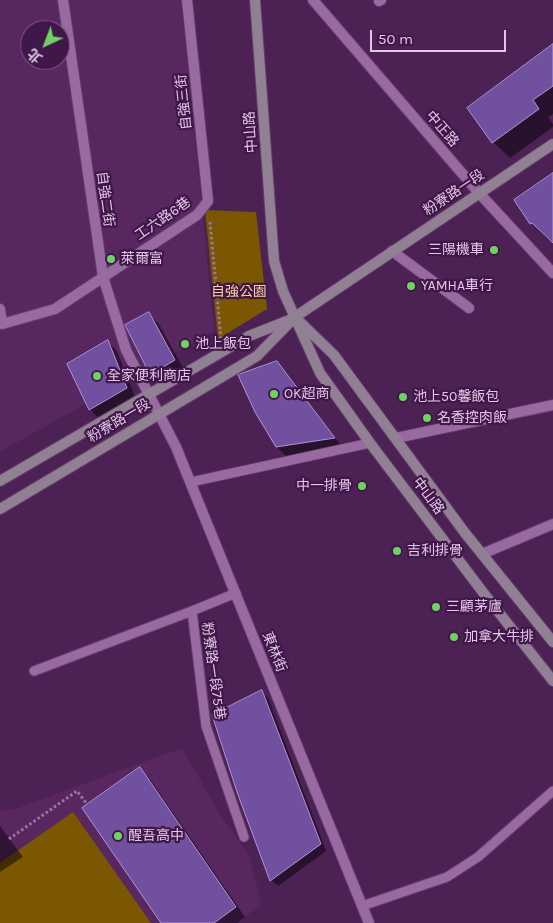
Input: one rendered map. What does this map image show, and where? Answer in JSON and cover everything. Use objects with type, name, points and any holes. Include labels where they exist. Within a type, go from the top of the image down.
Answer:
[{"type":"main road","name":"中山路","points":[[255,0],[274,261],[283,290],[320,372],[370,443],[553,682]]},
{"type":"main road","name":"粉寮路一段","points":[[0,509],[257,356],[295,317],[553,144]]},
{"type":"main road","name":"中山路","points":[[295,317],[334,355],[482,554],[553,642]]},
{"type":"main road","name":"粉寮路一段","points":[[0,481],[222,351],[249,336],[295,317]]},
{"type":"street","name":"自強二街","points":[[63,0],[103,277],[126,350],[147,394]]},
{"type":"street","name":"自強三街","points":[[187,0],[208,201]]},
{"type":"street","name":"中正路","points":[[313,0],[479,193],[553,273]]},
{"type":"street","name":"工六路6巷","points":[[1,324],[55,308],[197,215],[208,201]]},
{"type":"street","points":[[392,251],[469,308]]},
{"type":"street","points":[[0,309],[1,324]]},
{"type":"street","name":"東林街","points":[[147,394],[176,447],[191,482],[369,923]]},
{"type":"street","points":[[396,438],[553,405]]},
{"type":"street","points":[[482,554],[553,524]]},
{"type":"lane","points":[[191,482],[370,443]]},
{"type":"lane","name":"粉寮路一段75巷","points":[[236,593],[192,611],[206,726],[244,837]]},
{"type":"lane","points":[[34,671],[192,611]]},
{"type":"lane","points":[[362,906],[448,877],[478,857],[553,791]]},
{"type":"path","points":[[208,201],[222,351]]},
{"type":"path","points":[[9,839],[77,791],[87,804]]},
{"type":"shaded area","points":[[0,0],[181,0],[214,331],[0,452]]},
{"type":"shaded area","name":"醒吾高中","points":[[182,748],[222,818],[249,855],[262,905],[236,923],[0,923],[0,810],[12,810]]},
{"type":"green space","name":"自強公園","points":[[205,210],[256,212],[267,309],[218,339]]},
{"type":"green space","points":[[73,812],[151,923],[0,923],[0,863]]},
{"type":"building","points":[[553,44],[553,86],[533,100],[539,109],[492,143],[467,108]]},
{"type":"building","points":[[553,173],[553,243],[532,223],[530,224],[514,200]]},
{"type":"building","points":[[149,312],[175,360],[150,375],[125,325]]},
{"type":"building","name":"全家便利商店","points":[[108,340],[127,388],[89,410],[67,364]]},
{"type":"building","name":"OK超商","points":[[277,361],[335,438],[276,447],[255,412],[238,375]]},
{"type":"building","points":[[262,690],[321,844],[270,881],[238,795],[212,715]]},
{"type":"building","points":[[140,767],[236,907],[214,923],[161,923],[82,808]]},
{"type":"place","name":"三陽機車","points":[[494,250]]},
{"type":"place","name":"萊爾富","points":[[111,259]]},
{"type":"place","name":"YAMHA車行","points":[[411,286]]},
{"type":"place","name":"池上飯包","points":[[185,344]]},
{"type":"place","name":"全家便利商店","points":[[97,376]]},
{"type":"place","name":"OK超商","points":[[274,394]]},
{"type":"place","name":"池上50馨飯包","points":[[403,397]]},
{"type":"place","name":"名香控肉飯","points":[[427,418]]},
{"type":"place","name":"中一排骨","points":[[362,486]]},
{"type":"place","name":"吉利排骨","points":[[397,551]]},
{"type":"place","name":"三顧茅廬","points":[[436,607]]},
{"type":"place","name":"加拿大牛排","points":[[454,637]]},
{"type":"place","name":"醒吾高中","points":[[118,836]]}]
